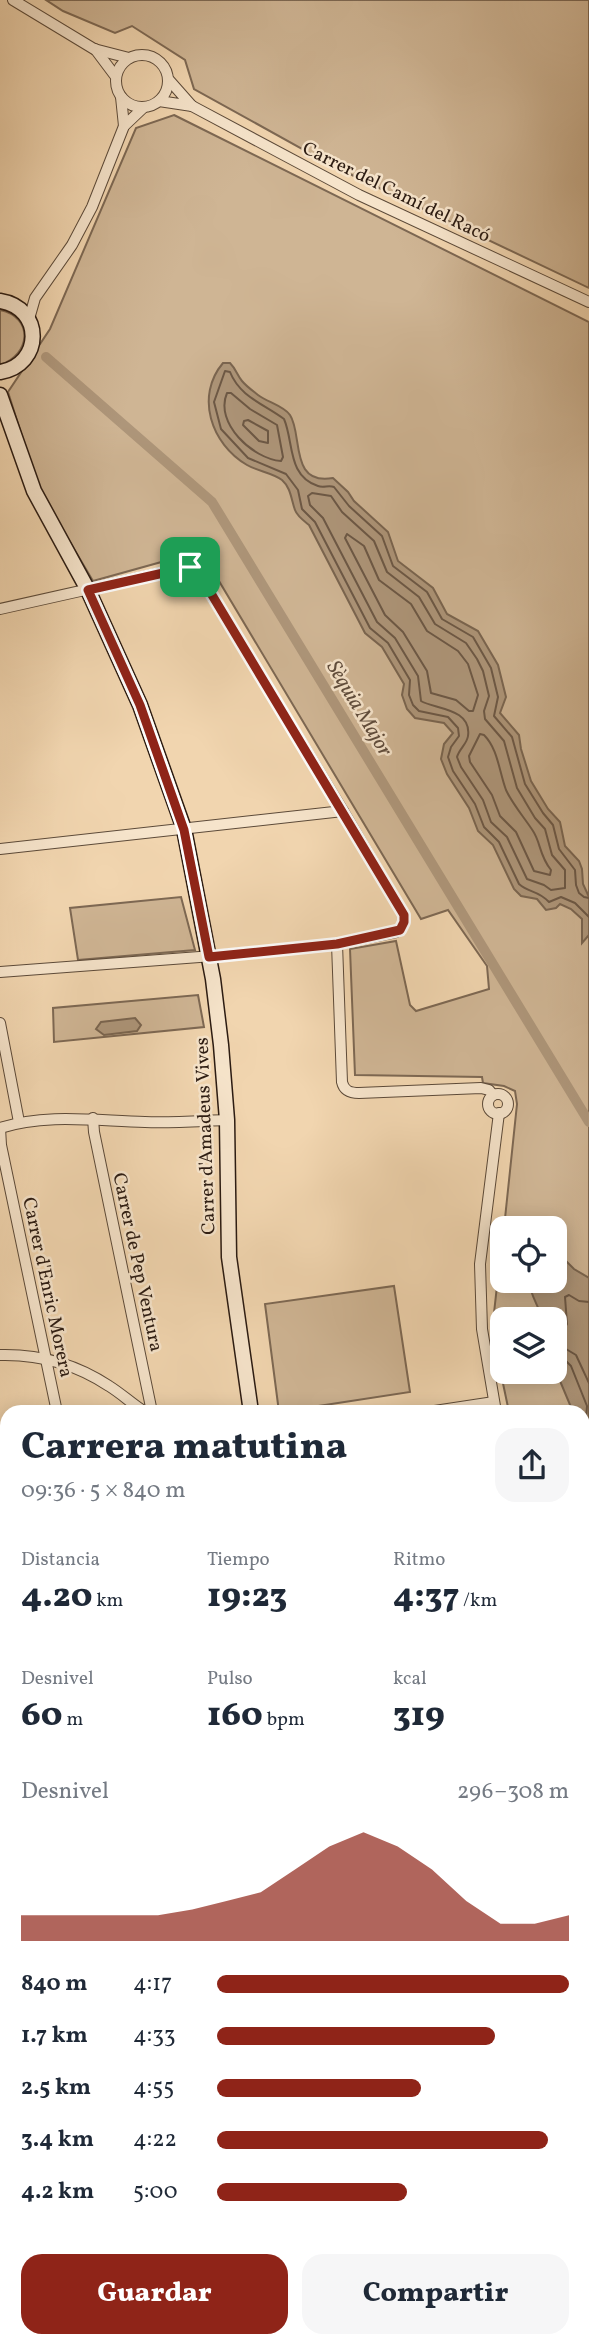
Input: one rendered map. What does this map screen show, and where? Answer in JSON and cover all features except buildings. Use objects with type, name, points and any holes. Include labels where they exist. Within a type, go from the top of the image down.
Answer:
[{"type":"street","points":[[13,0],[94,49],[129,58]]},
{"type":"street","points":[[94,49],[116,76]]},
{"type":"street","points":[[3,372],[21,363],[30,351],[33,335],[29,319],[35,298],[55,273],[88,216],[124,126],[144,107],[159,101],[166,92],[169,79],[166,69],[156,58],[142,54],[129,58],[116,76],[124,126]]},
{"type":"street","name":"Carrer del Camí del Racó","points":[[169,79],[192,106]]},
{"type":"street","points":[[121,96],[131,105],[144,107]]},
{"type":"street","name":"Carrer del Camí del Racó","points":[[159,101],[192,106],[359,195],[589,302]]},
{"type":"street","points":[[16,306],[35,298]]},
{"type":"street","points":[[0,301],[16,306],[29,319]]},
{"type":"street","name":"Carrer d'Amadeus Vives","points":[[3,372],[0,394],[34,491],[88,590],[140,705],[184,830],[209,957],[221,1045],[226,1120],[229,1257],[250,1405]]},
{"type":"street","points":[[0,609],[183,568],[196,570],[344,811],[404,915],[400,930],[337,944],[209,957],[0,972]]},
{"type":"street","points":[[0,849],[344,811]]},
{"type":"street","points":[[337,944],[342,1082],[346,1090],[359,1093],[481,1088],[494,1095],[488,1101],[489,1107],[493,1112],[499,1113],[480,1264],[483,1342],[495,1405]]},
{"type":"street","points":[[0,1023],[19,1122]]},
{"type":"street","points":[[0,1128],[19,1122],[93,1118],[147,1122],[226,1120]]},
{"type":"street","name":"Carrer de Pep Ventura","points":[[93,1118],[151,1405]]},
{"type":"street","name":"Carrer d'Enric Morera","points":[[0,1128],[1,1145],[56,1405]]},
{"type":"street","points":[[0,1355],[46,1358],[90,1374],[135,1405]]},
{"type":"shaded area","points":[[46,0],[589,0],[589,288],[333,166],[194,89],[185,60],[132,26],[115,33],[63,11]]},
{"type":"shaded area","points":[[174,115],[589,322],[589,1405],[508,1405],[503,1384],[567,1384],[567,1307],[495,1307],[496,1293],[567,1293],[567,1216],[505,1216],[517,1104],[515,1091],[504,1086],[483,1083],[482,1077],[355,1075],[350,949],[396,941],[410,1005],[416,1011],[489,989],[487,966],[448,910],[421,919],[201,551],[93,581],[39,490],[8,392],[50,329],[136,128]]},
{"type":"shaded area","points":[[0,310],[19,320],[24,336],[18,353],[0,365]]},
{"type":"shaded area","points":[[181,897],[195,950],[78,960],[70,908]]},
{"type":"shaded area","points":[[198,995],[204,1027],[54,1042],[53,1008]]},
{"type":"shaded area","points":[[394,1286],[410,1392],[325,1405],[278,1405],[265,1304]]},
{"type":"water","points":[[223,363],[230,363],[248,387],[290,415],[303,467],[319,478],[333,478],[348,492],[354,501],[388,532],[398,561],[433,588],[447,614],[478,631],[498,665],[506,697],[500,713],[519,735],[531,781],[548,809],[560,822],[565,846],[579,861],[582,869],[583,884],[589,897],[589,935],[582,943],[582,919],[571,909],[560,904],[556,908],[546,910],[537,899],[521,896],[514,889],[493,845],[478,831],[469,808],[447,774],[441,759],[444,744],[453,733],[444,723],[415,718],[407,709],[402,695],[404,684],[382,647],[365,633],[309,525],[296,512],[285,483],[247,465],[224,445],[216,432],[209,404],[210,390]]},
{"type":"water","points":[[135,1018],[141,1025],[137,1031],[104,1035],[96,1029],[101,1022]]},
{"type":"water","points":[[567,1262],[589,1278],[589,1405],[570,1405],[561,1384],[567,1384],[567,1307],[538,1307],[533,1293],[567,1293]]},
{"type":"waterway","name":"Sèquia Major","points":[[46,357],[212,502],[589,1122]]},
{"type":"route","points":[[190,567],[200,575],[344,811],[404,915],[400,930],[337,944],[209,957],[184,830],[140,705],[88,590],[190,567]]}]
